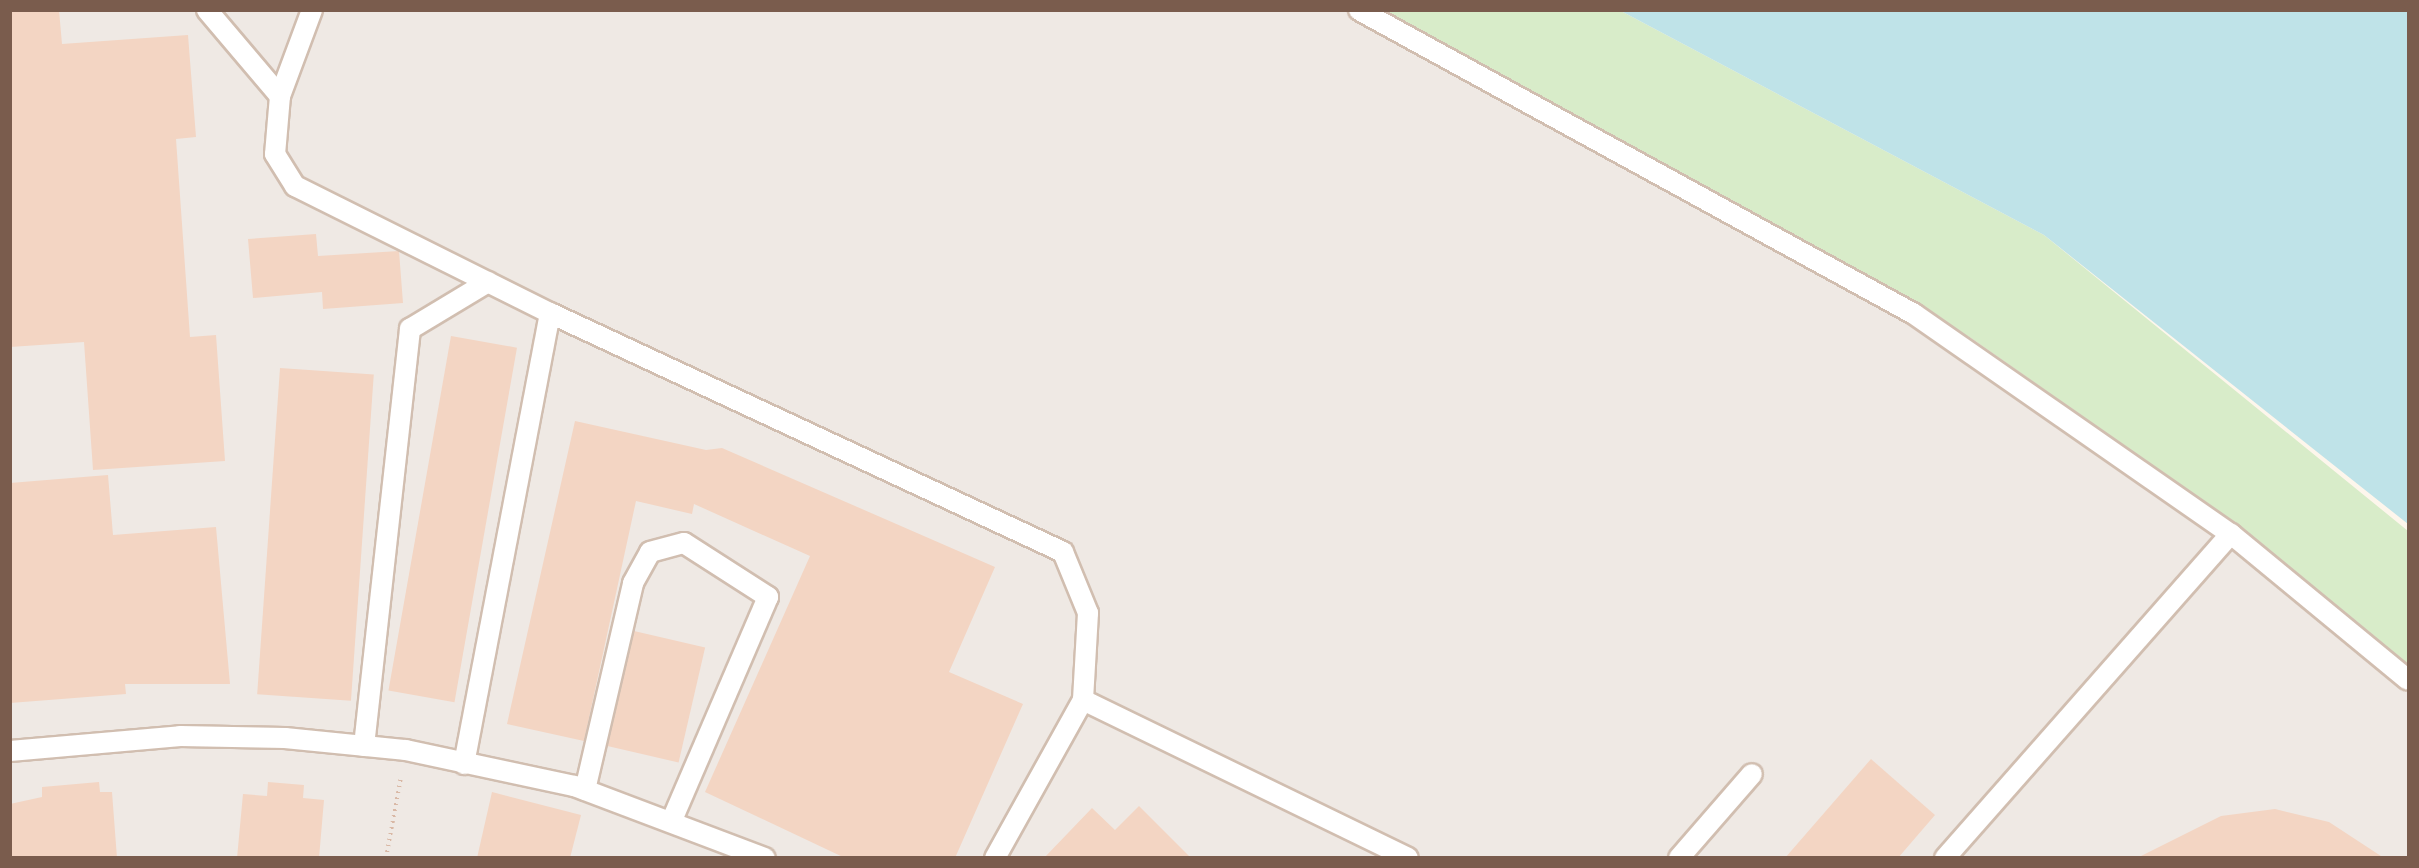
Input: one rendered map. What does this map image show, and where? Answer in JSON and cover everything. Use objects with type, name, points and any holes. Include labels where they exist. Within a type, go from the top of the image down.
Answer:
[{"type":"lane","points":[[207,10],[280,96]]},
{"type":"lane","points":[[312,10],[280,96],[275,153],[295,186],[550,313],[1063,552],[1089,612],[1083,700],[995,858]]},
{"type":"lane","points":[[1359,10],[1914,314],[2231,534],[2409,680]]},
{"type":"lane","points":[[364,746],[410,329],[488,282]]},
{"type":"lane","points":[[464,764],[550,313]]},
{"type":"lane","points":[[1946,858],[2231,534]]},
{"type":"lane","points":[[585,790],[633,583],[650,552],[684,543],[768,597],[672,820]]},
{"type":"lane","points":[[1083,700],[1408,858]]},
{"type":"lane","points":[[10,751],[180,736],[406,750],[585,790],[672,820],[765,858]]},
{"type":"lane","points":[[1679,858],[1752,774]]},
{"type":"path","points":[[386,858],[406,750]]},
{"type":"shaded area","points":[[10,11],[1373,11],[1971,338],[2123,445],[2408,676],[2408,857],[11,857]]},
{"type":"green space","points":[[1373,11],[1621,11],[2044,235],[2408,531],[2408,676],[2123,445],[1971,338]]},
{"type":"water","points":[[1621,11],[2408,11],[2408,524],[2044,235]]},
{"type":"building","points":[[10,10],[59,10],[62,44],[188,35],[196,137],[176,139],[190,337],[216,335],[225,461],[93,470],[84,342],[10,347]]},
{"type":"building","points":[[316,234],[318,256],[399,251],[403,303],[323,309],[322,292],[253,298],[248,239]]},
{"type":"building","points":[[451,336],[517,348],[454,702],[388,691]]},
{"type":"building","points":[[280,368],[374,375],[351,701],[257,694]]},
{"type":"building","points":[[575,421],[706,450],[722,448],[995,567],[949,672],[1023,704],[955,858],[845,858],[705,792],[810,556],[694,504],[692,514],[636,501],[584,741],[507,724]]},
{"type":"building","points":[[108,475],[113,535],[216,527],[230,684],[125,684],[126,694],[10,703],[10,483]]},
{"type":"building","points":[[634,631],[705,647],[679,762],[607,746]]},
{"type":"building","points":[[1871,759],[1935,815],[1898,858],[1785,858]]},
{"type":"building","points":[[99,782],[100,792],[112,792],[117,858],[10,858],[10,804],[42,797],[42,787]]},
{"type":"building","points":[[268,782],[304,785],[303,798],[324,800],[319,858],[237,858],[243,794],[267,796]]},
{"type":"building","points":[[492,792],[581,815],[570,858],[477,858]]},
{"type":"building","points":[[1139,806],[1191,858],[1044,858],[1092,808],[1115,830]]},
{"type":"building","points":[[2275,809],[2329,822],[2384,858],[2137,858],[2221,816]]}]
